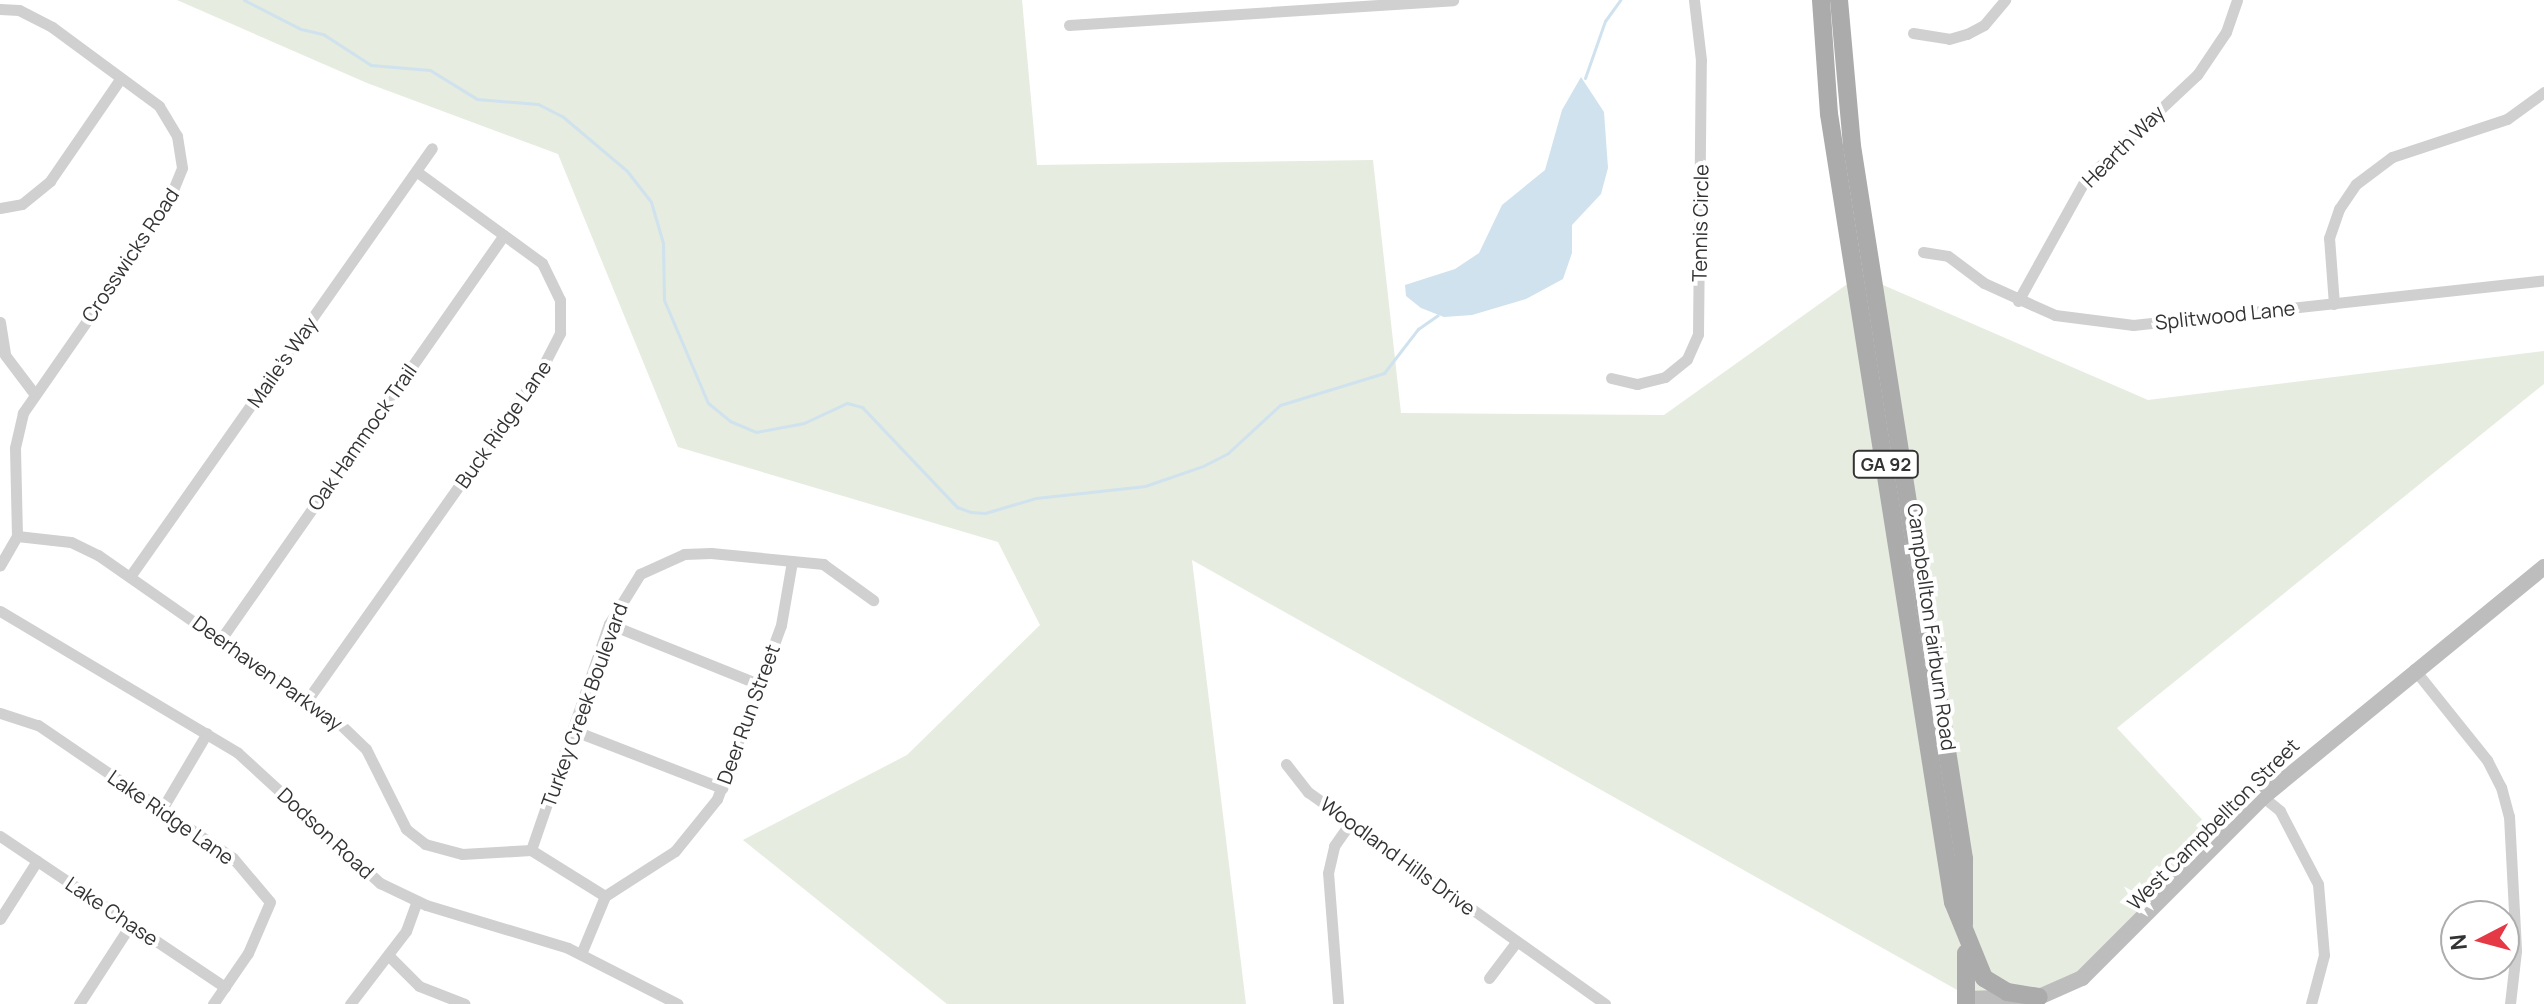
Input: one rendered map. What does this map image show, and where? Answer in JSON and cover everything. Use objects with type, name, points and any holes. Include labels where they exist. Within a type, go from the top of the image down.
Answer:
[{"type":"main road","name":"Campbellton Fairburn Road","points":[[1821,0],[1834,148],[1939,819],[1953,902],[1964,925]]},
{"type":"main road","name":"Campbellton Fairburn Road","points":[[1839,0],[1848,119],[1964,859],[1966,1002]]},
{"type":"main road","name":"West Campbellton Street","points":[[1966,1002],[2039,997],[2082,978],[2263,797],[2414,669],[2544,567]]},
{"type":"main road","points":[[1964,925],[1972,958],[1984,978],[2007,992],[2039,997]]},
{"type":"main road","points":[[2017,1004],[2039,997]]},
{"type":"street","points":[[1069,25],[1453,0]]},
{"type":"street","name":"Tennis Circle","points":[[1611,378],[1637,384],[1665,377],[1687,359],[1698,334],[1701,75],[1694,0]]},
{"type":"street","points":[[1913,33],[1949,39],[1967,34],[1984,25],[2005,0]]},
{"type":"street","name":"Hearth Way","points":[[2018,301],[2085,180],[2197,75],[2226,32],[2237,0]]},
{"type":"street","name":"Crosswicks Road","points":[[0,9],[19,10],[52,27],[120,79],[170,120],[182,152],[180,179],[166,207],[33,392],[16,434],[17,536]]},
{"type":"street","points":[[0,208],[22,204],[50,181],[120,79]]},
{"type":"street","points":[[2334,304],[2329,238],[2339,209],[2356,184],[2392,157],[2507,119],[2544,92]]},
{"type":"street","name":"Maile's Way","points":[[131,575],[432,148]]},
{"type":"street","name":"Buck Ridge Lane","points":[[308,699],[555,350],[561,315],[555,283],[542,263],[417,172]]},
{"type":"street","name":"Oak Hammock Trail","points":[[221,639],[504,235]]},
{"type":"street","name":"Splitwood Lane","points":[[1923,252],[1948,256],[2018,301],[2069,317],[2133,325],[2544,280]]},
{"type":"street","points":[[0,322],[5,355],[33,392]]},
{"type":"street","points":[[0,566],[17,536]]},
{"type":"street","name":"Deerhaven Parkway","points":[[17,536],[71,542],[131,575],[308,699],[366,749],[393,809],[406,829],[425,844],[462,854],[531,850]]},
{"type":"street","name":"Turkey Creek Boulevard","points":[[531,850],[575,731],[609,624],[640,574],[663,561],[711,553],[823,564],[873,600]]},
{"type":"street","name":"Deer Run Street","points":[[605,896],[675,851],[722,788],[781,625],[792,561]]},
{"type":"street","name":"Dodson Road","points":[[0,611],[207,733],[281,789],[348,859],[417,901],[581,954],[678,1004]]},
{"type":"street","points":[[609,624],[761,685]]},
{"type":"street","points":[[2414,669],[2487,760],[2501,787],[2509,816],[2516,951],[2510,1004]]},
{"type":"street","name":"Lake Ridge Lane","points":[[0,713],[38,725],[233,858],[270,902],[248,953],[213,1004]]},
{"type":"street","points":[[575,731],[722,788]]},
{"type":"street","points":[[162,809],[207,733]]},
{"type":"street","name":"Woodland Hills Drive","points":[[1286,764],[1308,792],[1605,1004]]},
{"type":"street","points":[[2263,797],[2280,811],[2318,884],[2324,955],[2311,1004]]},
{"type":"street","points":[[1338,1002],[1328,873],[1334,846],[1351,822]]},
{"type":"street","name":"Lake Chase","points":[[0,836],[225,987]]},
{"type":"street","points":[[531,850],[605,896],[581,954]]},
{"type":"street","points":[[0,919],[37,861]]},
{"type":"street","points":[[350,1004],[389,956],[417,901]]},
{"type":"street","points":[[79,1004],[131,924]]},
{"type":"street","points":[[1489,978],[1517,941]]},
{"type":"street","points":[[389,956],[419,986],[465,1004]]},
{"type":"shaded area","points":[[177,0],[1022,0],[1037,165],[1373,160],[1401,413],[1664,415],[1860,275],[2148,400],[2544,351],[2544,384],[2117,728],[2222,841],[2070,980],[2029,995],[1959,991],[1192,560],[1246,1004],[947,1004],[743,840],[907,755],[1040,625],[998,542],[678,447],[558,154],[367,83]]},
{"type":"water","points":[[1581,77],[1604,112],[1608,168],[1601,194],[1572,225],[1572,253],[1563,279],[1526,299],[1472,315],[1444,317],[1421,308],[1406,296],[1405,285],[1455,269],[1479,253],[1502,205],[1545,170],[1562,110]]},
{"type":"waterway","points":[[244,0],[301,29],[323,34],[371,65],[430,70],[477,99],[538,104],[562,116],[627,171],[651,202],[663,243],[664,300],[708,403],[730,421],[756,432],[804,423],[847,403],[862,407],[957,507],[971,512],[985,513],[1036,498],[1145,486],[1203,466],[1228,453],[1280,405],[1384,373],[1418,329],[1438,315]]},
{"type":"waterway","points":[[1585,78],[1605,21],[1620,0]]}]
